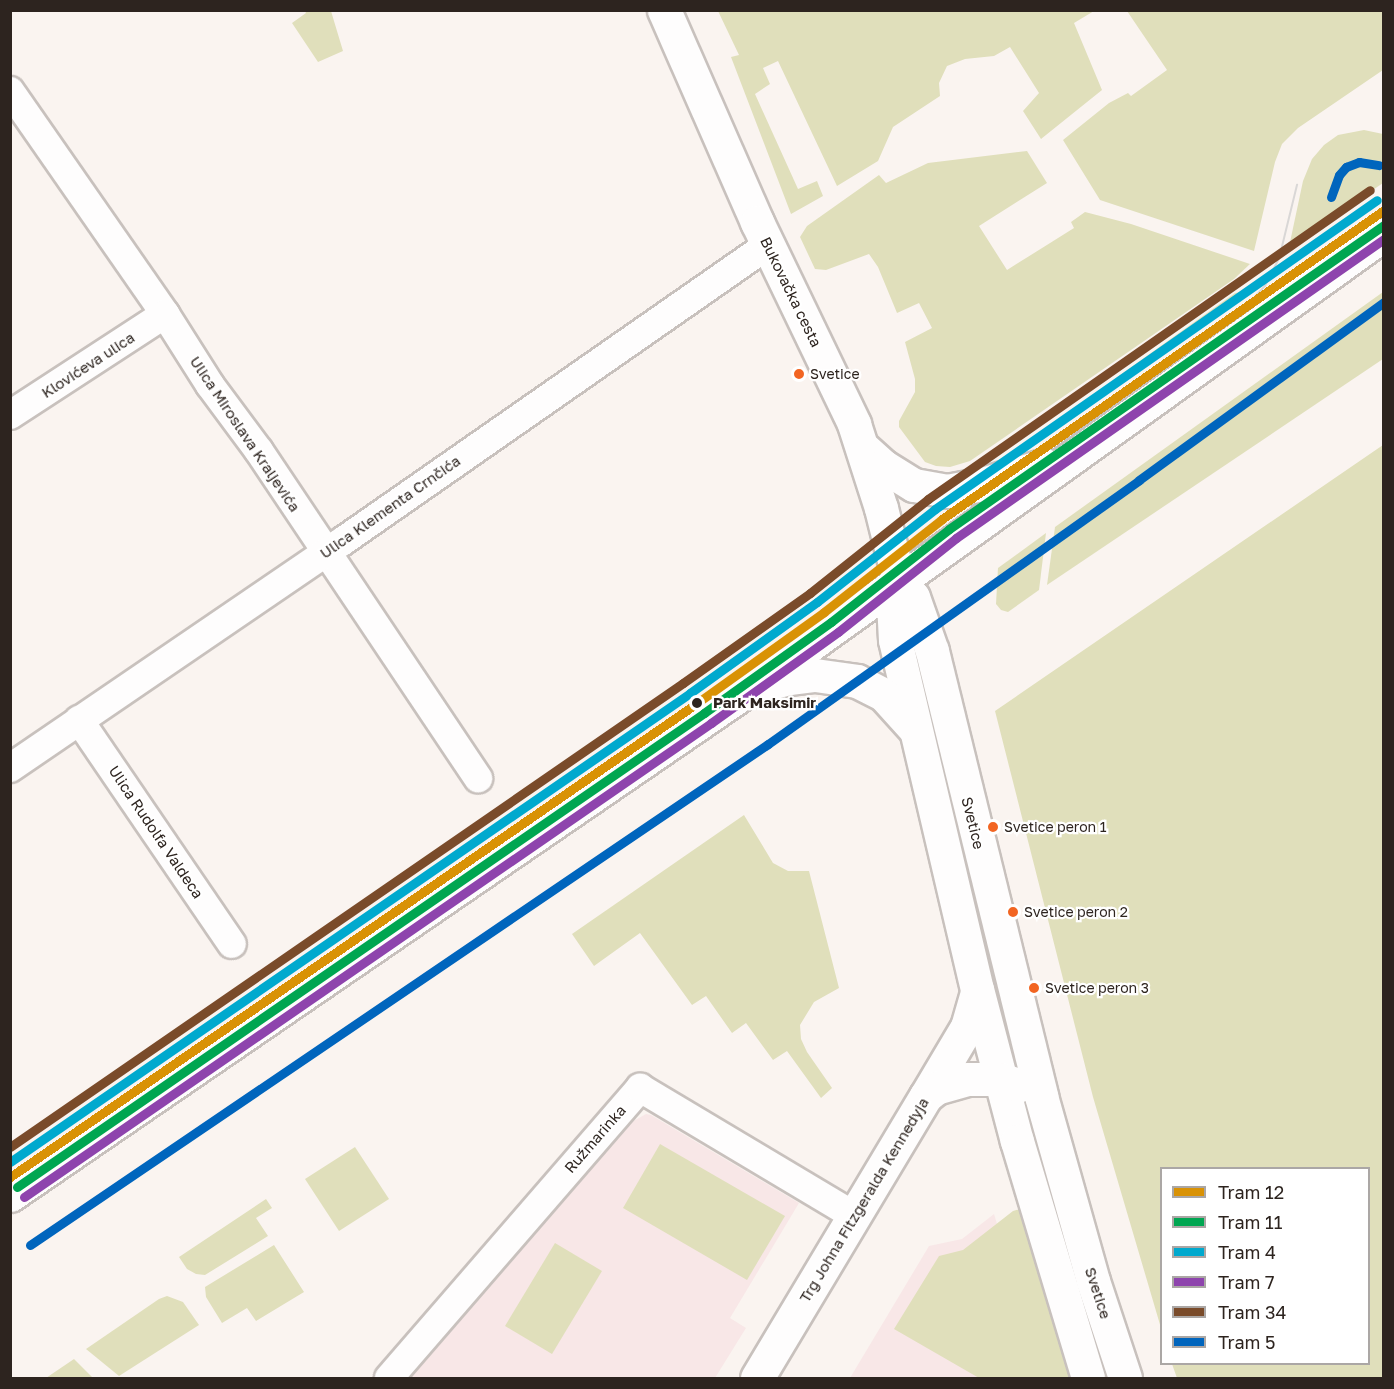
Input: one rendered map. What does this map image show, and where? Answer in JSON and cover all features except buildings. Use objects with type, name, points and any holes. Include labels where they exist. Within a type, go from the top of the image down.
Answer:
[{"type":"main road","name":"Bukovačka cesta","points":[[664,10],[768,245],[840,391],[862,447],[899,581]]},
{"type":"main road","points":[[10,1195],[747,690],[1383,234]]},
{"type":"main road","points":[[862,447],[883,466],[914,485],[947,491],[982,484],[1078,452]]},
{"type":"main road","points":[[899,581],[893,602],[893,626],[977,989],[1000,1079],[1088,1378]]},
{"type":"main road","name":"Svetice","points":[[899,581],[913,597],[932,651],[1041,1096],[1090,1270],[1125,1378]]},
{"type":"main road","points":[[747,690],[802,676],[828,676],[857,681],[893,703],[918,734]]},
{"type":"main road","points":[[926,1096],[967,1027],[977,989]]},
{"type":"main road","name":"Trg Johna Fitzgeralda Kennedyja","points":[[757,1378],[926,1096],[936,1088],[958,1081],[1000,1079],[1017,1084],[1041,1096]]},
{"type":"street","name":"Ulica Miroslava Kraljevića","points":[[10,91],[158,304],[210,385],[259,452],[478,778]]},
{"type":"street","name":"Ulica Klementa Crnčića","points":[[10,768],[768,245]]},
{"type":"street","name":"Klovićeva ulica","points":[[10,415],[158,304]]},
{"type":"street","name":"Ulica Rudolfa Valdeca","points":[[79,720],[232,944]]},
{"type":"street","name":"Ružmarinka","points":[[389,1378],[640,1088],[853,1215]]},
{"type":"shaded area","points":[[646,1114],[799,1203],[730,1318],[746,1328],[715,1378],[408,1378],[630,1123]]},
{"type":"shaded area","points":[[994,1214],[1044,1378],[850,1378],[929,1246],[962,1239]]},
{"type":"green space","points":[[305,11],[331,11],[343,51],[318,62],[292,23],[306,13]]},
{"type":"green space","points":[[718,11],[1094,11],[1074,23],[1102,90],[1041,139],[1023,111],[1039,93],[1010,47],[994,56],[965,59],[947,66],[939,83],[940,96],[893,127],[878,161],[837,186],[778,61],[763,68],[770,84],[755,94],[798,189],[817,181],[823,196],[791,214],[731,57],[739,55]]},
{"type":"green space","points":[[1127,11],[1383,11],[1383,70],[1298,128],[1282,144],[1275,162],[1254,251],[1100,200],[1063,140],[1109,103],[1128,93],[1131,96],[1167,70]]},
{"type":"green space","points":[[1364,130],[1383,134],[1383,183],[1289,247],[1303,181],[1312,159],[1324,145],[1338,135]]},
{"type":"green space","points":[[1027,151],[1047,183],[979,226],[1007,270],[1074,228],[1071,222],[1085,212],[1131,224],[1250,264],[1234,279],[970,461],[950,467],[936,466],[925,462],[899,427],[899,421],[915,392],[915,379],[905,342],[932,328],[919,303],[897,313],[878,267],[869,254],[826,270],[815,269],[800,237],[807,226],[879,175],[886,183],[928,163]]},
{"type":"green space","points":[[1383,292],[1383,359],[1047,585],[1055,527]]},
{"type":"green space","points":[[1235,293],[1248,294],[1132,376],[1111,387],[1116,378]]},
{"type":"green space","points":[[1383,445],[1383,1378],[1177,1378],[1172,1365],[1370,1365],[1370,1167],[1160,1167],[1160,1325],[1093,1097],[995,711]]},
{"type":"green space","points":[[1046,533],[1039,590],[1008,612],[1001,610],[996,604],[998,568]]},
{"type":"green space","points":[[922,667],[1016,1059],[1012,1062],[914,669]]},
{"type":"green space","points":[[744,815],[773,863],[788,871],[809,871],[839,988],[814,1002],[800,1025],[801,1039],[807,1052],[832,1088],[821,1098],[787,1051],[773,1060],[746,1023],[732,1033],[706,996],[692,1005],[640,933],[594,966],[572,934]]},
{"type":"green space","points":[[660,1144],[785,1216],[747,1280],[623,1208]]},
{"type":"green space","points":[[355,1147],[389,1199],[339,1231],[305,1179]]},
{"type":"green space","points":[[266,1199],[272,1208],[256,1218],[268,1236],[205,1275],[196,1274],[187,1269],[179,1257]]},
{"type":"green space","points":[[1027,1207],[1080,1378],[979,1378],[894,1329],[939,1256],[963,1250],[1013,1211]]},
{"type":"green space","points":[[555,1243],[602,1271],[552,1354],[505,1326]]},
{"type":"green space","points":[[274,1245],[304,1292],[256,1321],[247,1308],[222,1323],[206,1297],[205,1287]]},
{"type":"green space","points":[[167,1296],[183,1302],[199,1325],[119,1376],[86,1349],[159,1299]]},
{"type":"green space","points":[[74,1359],[93,1378],[46,1378]]},
{"type":"tram line","name":"5","points":[[1331,197],[1339,175],[1346,167],[1359,162],[1379,165]]},
{"type":"tram line","points":[[1252,300],[1265,286],[1279,259],[1297,185]]},
{"type":"tram line","name":"34","points":[[10,1147],[683,683],[810,593],[928,499],[1370,190]]},
{"type":"tram line","name":"4","points":[[10,1162],[690,693],[817,602],[935,509],[1377,200]]},
{"type":"tram line","name":"12","points":[[10,1177],[697,703],[824,612],[942,519],[1384,210]]},
{"type":"tram line","name":"11","points":[[17,1187],[704,713],[831,622],[949,529],[1384,225]]},
{"type":"tram line","name":"7","points":[[24,1197],[711,723],[838,632],[956,538],[1384,239]]},
{"type":"tram line","name":"5","points":[[30,1245],[768,744],[1384,302]]},
{"type":"place","name":"Svetice","points":[[799,374]]},
{"type":"place","name":"Park Maksimir","points":[[697,703]]},
{"type":"place","name":"Svetice peron 1","points":[[993,827]]},
{"type":"place","name":"Svetice peron 2","points":[[1013,912]]},
{"type":"place","name":"Svetice peron 3","points":[[1034,988]]}]
